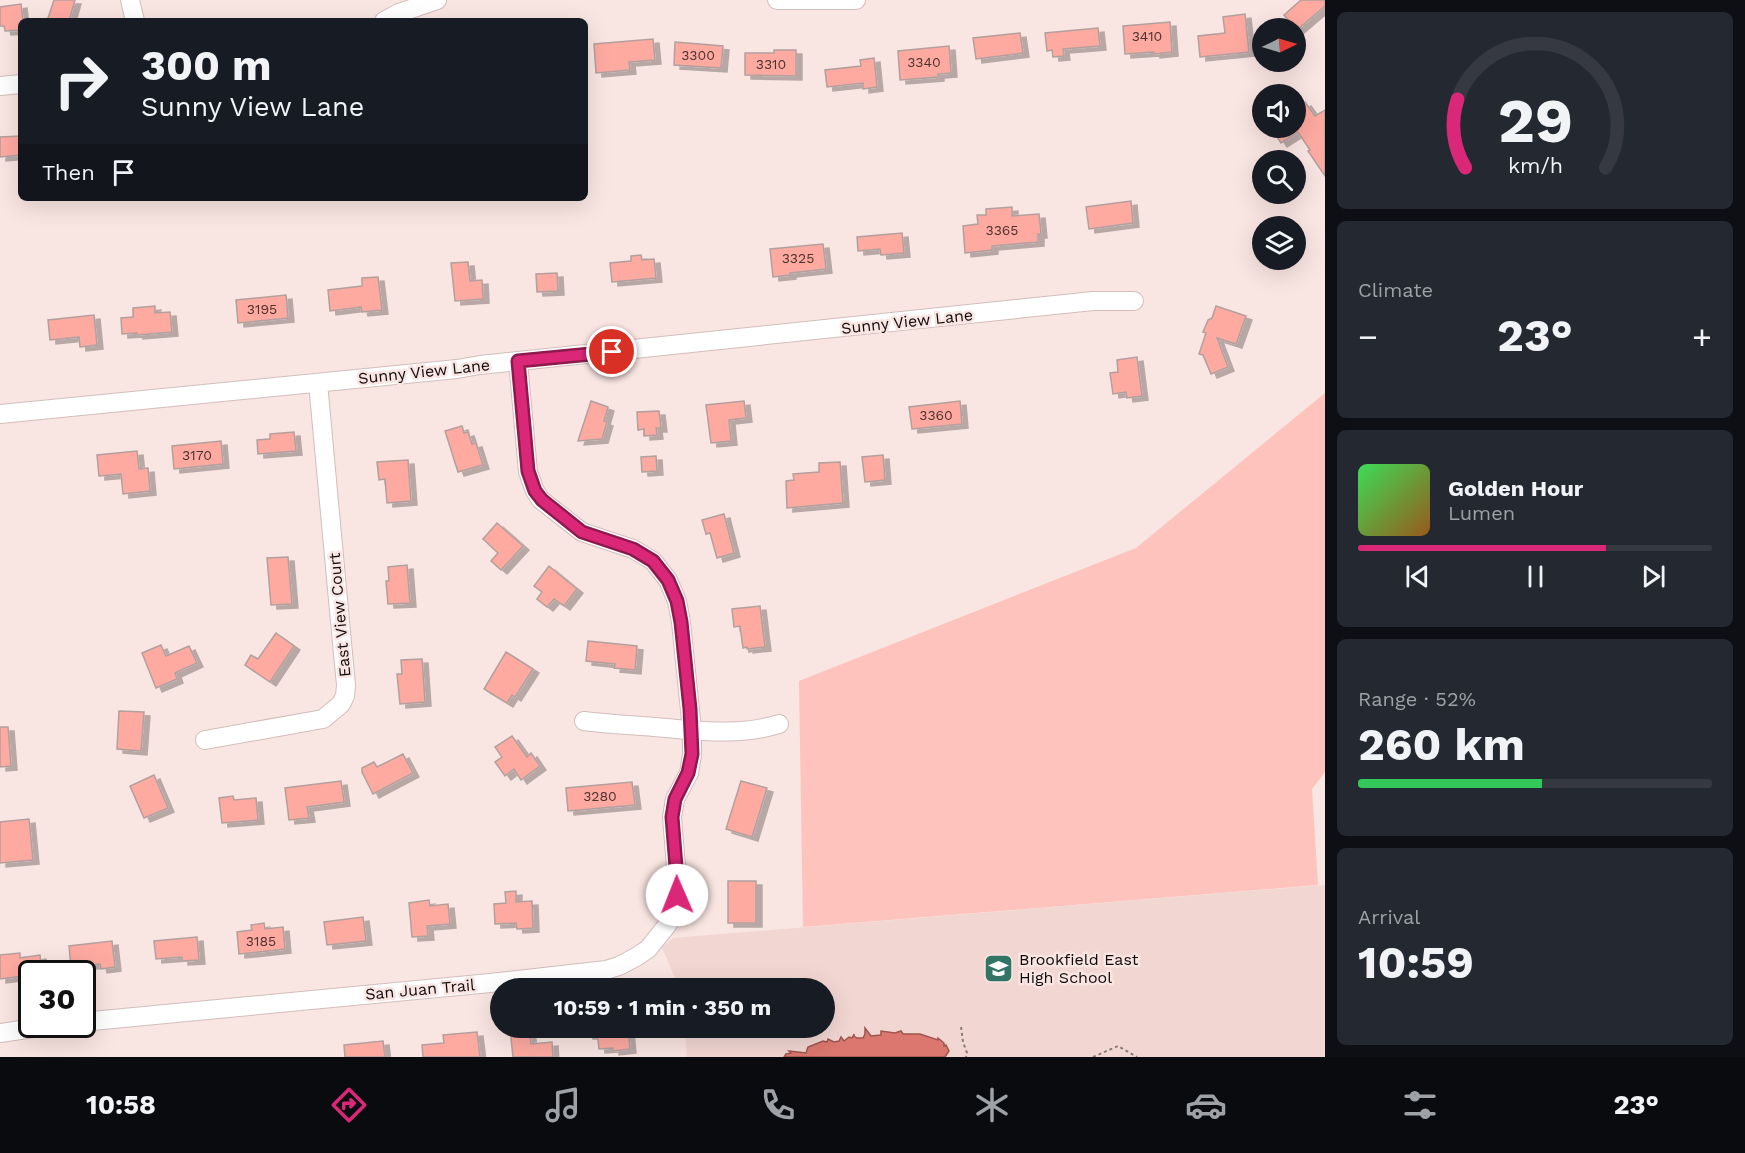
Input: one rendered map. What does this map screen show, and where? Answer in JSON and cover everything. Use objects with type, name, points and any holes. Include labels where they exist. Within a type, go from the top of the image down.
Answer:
[{"type":"street","points":[[130,0],[134,18]]},
{"type":"street","points":[[392,12],[437,0]]},
{"type":"street","points":[[777,0],[856,0]]},
{"type":"street","points":[[0,86],[18,84]]},
{"type":"street","name":"Sunny View Lane","points":[[0,414],[318,383],[1093,301],[1134,301]]},
{"type":"street","name":"San Juan Trail","points":[[96,1021],[606,970],[628,962],[648,949],[668,924],[677,895],[672,817],[675,799],[691,765],[692,730],[681,622],[673,590],[653,561],[633,549],[582,532],[542,500],[535,491],[528,471],[518,361]]},
{"type":"street","name":"East View Court","points":[[205,740],[323,719],[341,704],[345,696],[346,685],[318,383]]},
{"type":"street","points":[[584,721],[692,730],[751,731],[779,724]]},
{"type":"street","points":[[0,1033],[18,1030]]},
{"type":"path","points":[[961,1028],[966,1057]]},
{"type":"path","points":[[1093,1057],[1118,1046],[1137,1057]]},
{"type":"shaded area","points":[[1325,393],[1325,772],[1312,789],[1318,885],[803,927],[799,681],[1136,548]]},
{"type":"shaded area","name":"Brookfield East High School","points":[[1325,885],[1325,1057],[687,1057],[686,1038],[835,1038],[835,978],[675,978],[662,947],[673,938]]},
{"type":"shaded area","points":[[865,1028],[871,1036],[881,1035],[881,1031],[895,1033],[901,1031],[903,1034],[920,1034],[938,1040],[938,1038],[949,1051],[945,1057],[784,1057],[791,1053],[789,1051],[806,1053],[808,1047],[823,1041],[827,1042],[828,1039],[834,1042],[839,1041],[841,1037],[844,1041],[849,1037],[852,1038],[854,1034],[857,1038],[863,1038]]},
{"type":"building","points":[[54,0],[75,0],[70,18],[48,18]]},
{"type":"building","points":[[1301,0],[1325,0],[1325,6],[1306,22],[1306,18],[1287,18],[1284,15]]},
{"type":"building","points":[[21,4],[23,18],[18,18],[18,30],[5,31],[4,26],[0,26],[0,7]]},
{"type":"building","points":[[1245,14],[1249,52],[1200,57],[1198,36],[1225,33],[1223,17]]},
{"type":"building","points":[[1170,22],[1172,52],[1125,54],[1123,26]]},
{"type":"building","points":[[1098,28],[1100,46],[1063,49],[1064,56],[1053,57],[1052,50],[1047,51],[1045,33]]},
{"type":"building","points":[[1020,33],[1023,53],[976,59],[973,38]]},
{"type":"building","points":[[653,39],[655,60],[629,62],[630,70],[596,73],[594,44]]},
{"type":"building","points":[[675,42],[723,46],[721,68],[674,65]]},
{"type":"building","points":[[949,46],[951,73],[938,74],[938,77],[900,80],[898,51]]},
{"type":"building","points":[[774,50],[796,50],[796,76],[745,75],[745,53],[774,53]]},
{"type":"building","points":[[874,58],[877,87],[863,89],[863,83],[827,87],[825,70],[861,66],[860,60]]},
{"type":"building","points":[[1306,103],[1315,116],[1325,110],[1325,176],[1308,151],[1310,150],[1302,138],[1306,138]]},
{"type":"building","points":[[18,136],[18,155],[0,157],[0,137]]},
{"type":"building","points":[[1278,138],[1289,138],[1281,143]]},
{"type":"building","points":[[1131,201],[1133,223],[1089,229],[1086,207]]},
{"type":"building","points":[[1012,207],[1012,216],[1039,214],[1041,234],[1038,234],[1038,242],[992,246],[992,250],[965,253],[963,226],[978,224],[977,215],[986,215],[986,209]]},
{"type":"building","points":[[902,233],[904,253],[881,255],[880,249],[858,251],[857,237]]},
{"type":"building","points":[[823,244],[826,269],[773,277],[770,249]]},
{"type":"building","points":[[641,255],[642,260],[654,259],[656,278],[612,282],[610,263],[631,261],[631,256]]},
{"type":"building","points":[[468,262],[470,281],[482,280],[483,299],[455,301],[451,263]]},
{"type":"building","points":[[557,273],[558,291],[537,292],[536,274]]},
{"type":"building","points":[[378,277],[382,310],[362,312],[361,307],[330,311],[328,290],[362,286],[362,278]]},
{"type":"building","points":[[286,295],[288,318],[238,323],[236,300]]},
{"type":"building","points":[[155,306],[155,313],[170,312],[172,332],[122,334],[121,318],[133,317],[133,308]]},
{"type":"building","points":[[1216,306],[1246,316],[1236,344],[1217,338],[1228,367],[1211,374],[1203,355],[1199,354],[1206,333],[1203,332]]},
{"type":"building","points":[[94,315],[97,345],[80,347],[79,337],[50,340],[48,320]]},
{"type":"building","points":[[1137,357],[1142,396],[1127,398],[1126,392],[1113,394],[1110,373],[1118,372],[1117,360]]},
{"type":"building","points":[[591,401],[608,407],[602,439],[578,441]]},
{"type":"building","points":[[744,401],[746,418],[729,420],[731,441],[711,443],[706,405]]},
{"type":"building","points":[[960,401],[962,424],[912,429],[909,407]]},
{"type":"building","points":[[659,411],[661,428],[656,428],[657,435],[644,436],[644,429],[638,430],[637,412]]},
{"type":"building","points":[[462,426],[464,433],[468,432],[472,444],[476,443],[483,465],[458,472],[445,431]]},
{"type":"building","points":[[294,432],[296,451],[258,454],[257,440],[270,439],[270,434]]},
{"type":"building","points":[[221,441],[223,464],[174,469],[172,446]]},
{"type":"building","points":[[137,451],[139,469],[148,468],[150,491],[123,494],[121,474],[99,476],[97,455]]},
{"type":"building","points":[[883,455],[885,480],[865,482],[862,457]]},
{"type":"building","points":[[656,456],[657,471],[642,472],[641,457]]},
{"type":"building","points":[[408,460],[411,501],[387,503],[385,479],[379,480],[377,462]]},
{"type":"building","points":[[840,462],[843,503],[787,508],[786,481],[794,480],[793,474],[819,472],[819,463]]},
{"type":"building","points":[[724,514],[734,553],[717,558],[710,533],[706,534],[702,520]]},
{"type":"building","points":[[497,523],[523,546],[501,570],[491,561],[498,553],[483,539]]},
{"type":"building","points":[[288,557],[292,604],[271,605],[267,558]]},
{"type":"building","points":[[407,565],[410,603],[388,604],[386,581],[389,581],[388,567]]},
{"type":"building","points":[[549,566],[577,589],[564,606],[554,599],[547,607],[537,599],[542,592],[534,586]]},
{"type":"building","points":[[760,606],[765,647],[743,648],[740,626],[734,627],[732,609]]},
{"type":"building","points":[[276,633],[294,646],[270,682],[245,665],[251,655],[258,659]]},
{"type":"building","points":[[588,641],[637,646],[635,670],[614,668],[615,664],[586,661]]},
{"type":"building","points":[[161,645],[166,656],[189,646],[197,663],[175,673],[177,679],[156,688],[142,653]]},
{"type":"building","points":[[506,652],[533,669],[515,697],[512,695],[507,703],[484,689]]},
{"type":"building","points":[[422,659],[425,702],[400,704],[397,674],[402,674],[401,660]]},
{"type":"building","points":[[119,711],[144,712],[141,751],[117,749]]},
{"type":"building","points":[[0,727],[8,727],[11,766],[0,767]]},
{"type":"building","points":[[512,736],[527,757],[531,753],[540,766],[521,780],[514,769],[505,776],[495,762],[502,757],[495,747]]},
{"type":"building","points":[[403,754],[413,773],[373,794],[362,768],[374,762],[377,767]]},
{"type":"building","points":[[154,775],[168,808],[144,818],[130,786]]},
{"type":"building","points":[[341,781],[344,802],[307,807],[309,818],[289,820],[285,788]]},
{"type":"building","points":[[741,781],[767,788],[752,837],[726,829]]},
{"type":"building","points":[[632,782],[635,805],[568,811],[566,788]]},
{"type":"building","points":[[233,796],[234,800],[256,798],[258,820],[222,823],[219,798]]},
{"type":"building","points":[[29,819],[33,860],[0,863],[0,822]]},
{"type":"building","points":[[728,881],[756,881],[756,923],[728,923]]},
{"type":"building","points":[[516,891],[516,902],[532,901],[533,928],[517,929],[516,923],[495,924],[494,904],[506,903],[505,892]]},
{"type":"building","points":[[429,900],[430,906],[448,904],[450,924],[427,926],[428,936],[412,937],[409,903]]},
{"type":"building","points":[[363,917],[366,941],[327,945],[324,922]]},
{"type":"building","points":[[264,923],[265,929],[283,927],[285,949],[239,954],[237,932],[252,930],[251,925]]},
{"type":"building","points":[[197,937],[199,960],[182,961],[182,957],[156,959],[154,941]]},
{"type":"building","points":[[112,941],[115,967],[101,969],[100,964],[96,964],[96,960],[70,960],[69,946]]},
{"type":"building","points":[[20,953],[20,958],[40,955],[41,960],[18,960],[18,977],[0,979],[0,955]]},
{"type":"building","points":[[477,1032],[480,1057],[423,1057],[422,1045],[444,1043],[443,1035]]},
{"type":"building","points":[[511,1038],[530,1038],[531,1044],[552,1042],[553,1057],[513,1057]]},
{"type":"building","points":[[629,1038],[630,1049],[613,1051],[613,1048],[599,1049],[598,1039],[593,1039]]},
{"type":"building","points":[[383,1041],[385,1057],[345,1057],[344,1045]]},
{"type":"place","name":"Brookfield East High School","points":[[998,968]]},
{"type":"route","points":[[612,352],[518,361],[528,471],[535,491],[542,500],[574,528],[590,536],[633,549],[653,561],[668,580],[677,601],[692,742],[691,765],[673,806],[677,895]]}]
